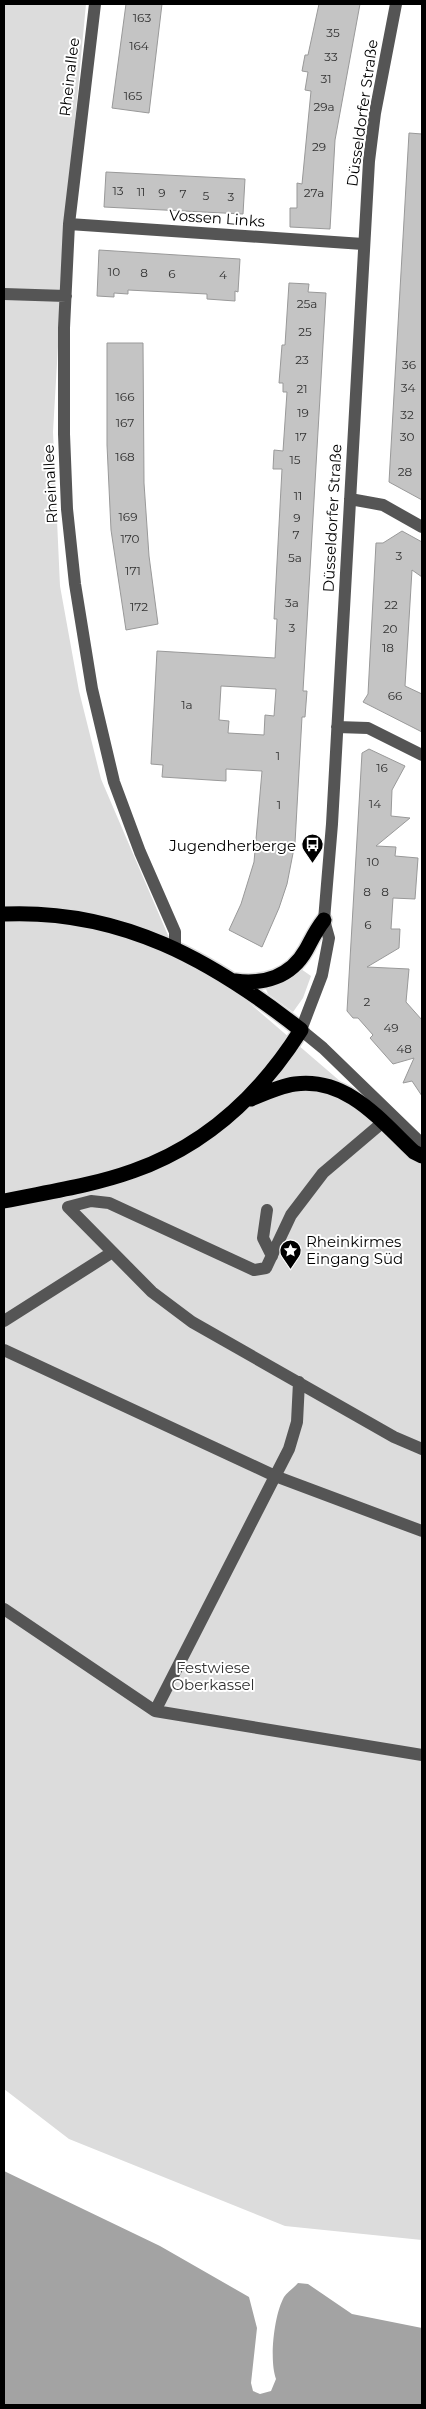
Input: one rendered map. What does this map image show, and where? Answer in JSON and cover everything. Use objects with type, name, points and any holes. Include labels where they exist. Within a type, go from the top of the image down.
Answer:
[{"type":"highway","points":[[4,914],[25,913],[80,918],[137,932],[175,947],[235,981],[301,1030],[283,1059],[247,1101],[208,1132],[172,1155],[134,1171],[103,1180],[4,1201]]},
{"type":"highway","points":[[235,981],[259,982],[284,974],[305,952],[313,934],[324,920]]},
{"type":"highway","points":[[247,1101],[294,1084],[320,1084],[339,1088],[388,1118],[414,1152],[422,1156]]},
{"type":"street","name":"Rheinallee","points":[[95,4],[69,224],[64,434],[67,509],[75,584],[89,670],[114,782],[136,844],[175,932],[175,947]]},
{"type":"street","name":"Düsseldorfer Straße","points":[[301,1030],[311,1008],[324,966],[329,938],[324,920],[337,727],[363,244],[369,161],[375,113],[396,4]]},
{"type":"street","name":"Vossen Links","points":[[69,224],[363,244]]},
{"type":"street","points":[[4,294],[66,296]]},
{"type":"street","points":[[350,499],[383,505],[422,527]]},
{"type":"street","points":[[337,727],[368,728],[422,755]]},
{"type":"street","points":[[301,1030],[388,1118],[422,1144]]},
{"type":"street","points":[[388,1118],[323,1173],[288,1214],[266,1268],[254,1270],[109,1203],[91,1201],[68,1207],[111,1253],[152,1292],[192,1322],[394,1437],[422,1449]]},
{"type":"street","points":[[267,1210],[263,1238],[272,1256]]},
{"type":"street","points":[[4,1321],[111,1253]]},
{"type":"street","points":[[4,1350],[275,1476],[422,1531]]},
{"type":"street","points":[[155,1712],[289,1449],[297,1422],[299,1382]]},
{"type":"street","points":[[4,1608],[155,1712],[422,1755]]},
{"type":"green space","name":"Festwiese Oberkassel","points":[[4,4],[86,4],[65,226],[53,432],[60,586],[79,691],[101,779],[179,961],[233,989],[384,1119],[422,1155],[422,2240],[285,2226],[69,2139],[4,2089]]},
{"type":"green space","points":[[301,969],[311,976],[303,998],[293,1012],[268,994],[266,989]]},
{"type":"shaded area","points":[[4,2171],[160,2246],[249,2297],[257,2328],[251,2383],[253,2391],[260,2394],[271,2391],[276,2379],[273,2361],[275,2326],[284,2297],[298,2283],[308,2284],[352,2314],[422,2328],[422,2405],[4,2405]]},
{"type":"building","points":[[126,4],[162,4],[149,113],[112,108]]},
{"type":"building","points":[[319,4],[360,4],[335,140],[330,229],[290,227],[290,208],[297,208],[297,183],[302,184],[311,91],[305,90],[308,72],[302,71],[305,55],[308,55]]},
{"type":"building","points":[[409,133],[422,134],[422,500],[389,482]]},
{"type":"building","points":[[106,172],[245,179],[243,214],[104,207]]},
{"type":"building","points":[[99,250],[240,259],[238,292],[235,291],[235,301],[207,299],[207,294],[128,290],[128,294],[114,293],[114,297],[97,296]]},
{"type":"building","points":[[289,283],[309,284],[308,292],[326,293],[303,691],[307,691],[305,717],[302,717],[295,843],[287,884],[262,947],[229,930],[241,904],[254,862],[262,771],[226,769],[226,781],[162,777],[163,765],[151,764],[157,651],[275,658],[277,619],[274,619],[282,469],[273,469],[274,450],[283,451],[287,392],[283,392],[283,383],[279,383],[282,345],[285,345]],"holes":[[[221,686],[276,689],[274,716],[265,715],[264,735],[228,733],[229,721],[219,720]]]},
{"type":"building","points":[[107,343],[143,343],[144,483],[149,556],[158,624],[126,630],[111,530],[107,445]]},
{"type":"building","points":[[402,531],[422,542],[422,577],[412,570],[405,686],[422,694],[422,732],[363,702],[368,694],[376,543],[383,543]]},
{"type":"building","points":[[369,749],[405,766],[392,790],[391,816],[410,818],[376,846],[396,847],[395,856],[418,858],[415,899],[393,898],[391,929],[400,929],[399,948],[367,967],[409,969],[406,1002],[422,1020],[422,1096],[412,1081],[403,1083],[414,1058],[393,1064],[370,1038],[373,1035],[358,1018],[353,1018],[347,1011],[362,753]]},
{"type":"place","name":"Jugendherberge","points":[[312,864]]},
{"type":"place","name":"Rheinkirmes Eingang Süd","points":[[290,1269]]}]
